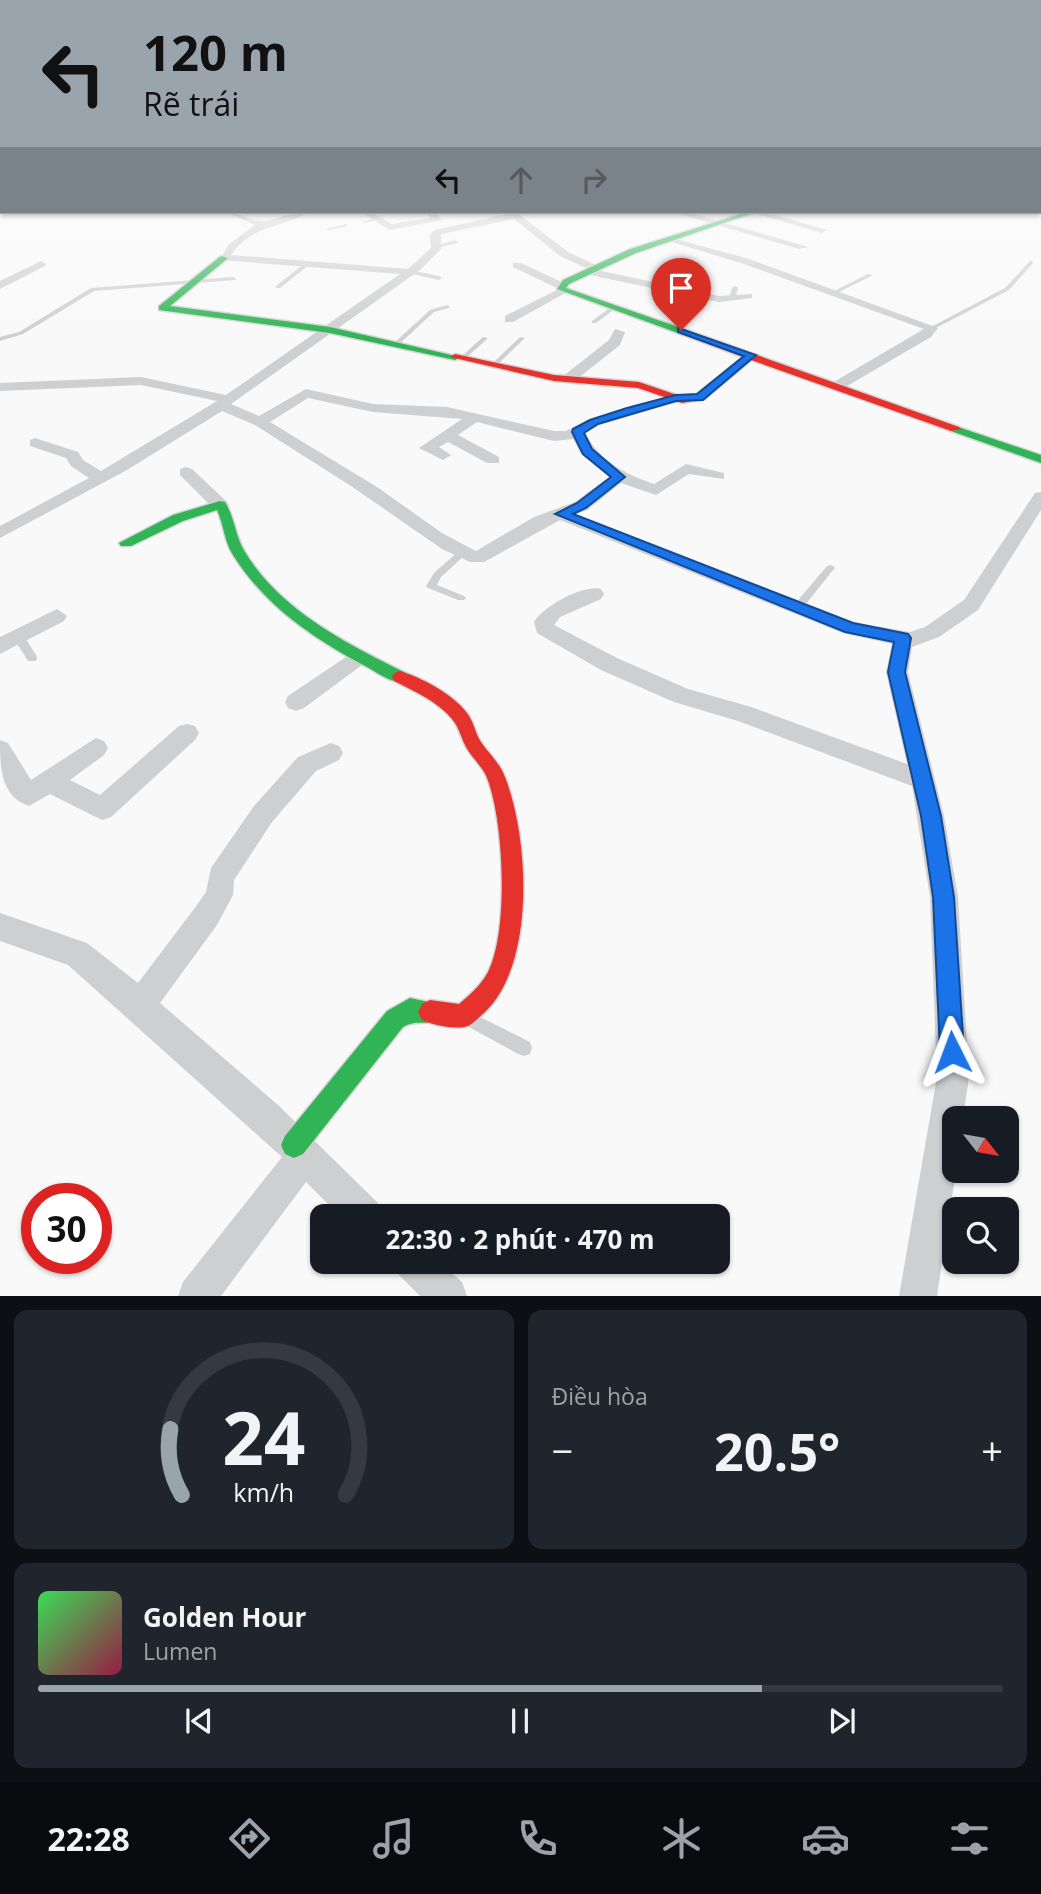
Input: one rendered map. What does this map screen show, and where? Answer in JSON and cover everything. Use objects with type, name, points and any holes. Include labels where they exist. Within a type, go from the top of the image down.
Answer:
[{"type":"street","points":[[239,215],[261,224]]},
{"type":"street","points":[[292,215],[261,224],[238,240],[224,258],[162,308],[330,330],[567,380],[639,385],[676,398]]},
{"type":"street","points":[[364,217],[376,219],[390,227],[437,220],[433,215]]},
{"type":"street","points":[[0,533],[101,478],[225,403],[410,272],[436,246],[435,235],[438,232],[508,215]]},
{"type":"street","points":[[516,215],[564,254],[592,270],[719,299],[740,294]]},
{"type":"street","points":[[688,215],[803,247]]},
{"type":"street","points":[[509,318],[592,270],[669,238],[742,215]]},
{"type":"street","points":[[767,215],[822,230]]},
{"type":"street","points":[[669,238],[932,328],[927,334],[838,386]]},
{"type":"street","points":[[224,258],[410,272]]},
{"type":"street","points":[[0,286],[41,264]]},
{"type":"street","points":[[517,265],[563,288],[613,308],[1041,458]]},
{"type":"street","points":[[567,380],[615,342],[619,332]]},
{"type":"street","points":[[260,422],[306,393],[373,408],[447,411],[554,436],[577,432],[594,422],[676,398],[699,397],[751,355]]},
{"type":"street","points":[[0,387],[141,381],[225,403],[260,422],[285,442],[371,490],[463,552],[477,558],[540,521],[581,506],[619,477]]},
{"type":"street","points":[[443,455],[427,447],[475,417]]},
{"type":"street","points":[[577,432],[587,451],[619,477],[656,490],[685,468],[718,476]]},
{"type":"street","points":[[447,435],[493,460]]},
{"type":"street","points":[[35,443],[72,455],[77,463],[101,478]]},
{"type":"street","points":[[186,472],[220,505],[230,519],[229,533],[238,554],[297,616],[358,657],[420,689],[459,716],[472,742],[497,777],[507,830],[511,903],[506,959],[494,987],[476,1007],[463,1016],[410,1010],[395,1019],[197,1296]]},
{"type":"street","points":[[562,514],[850,628],[911,640],[932,632],[971,606],[1041,496]]},
{"type":"street","points":[[126,543],[178,518],[220,505]]},
{"type":"street","points":[[594,594],[553,612],[544,622],[544,628],[609,663],[682,696],[743,713],[923,780]]},
{"type":"street","points":[[9,641],[57,616]]},
{"type":"street","points":[[903,638],[897,672],[923,780],[944,897],[953,1077],[918,1296]]},
{"type":"street","points":[[296,702],[358,657]]},
{"type":"street","points":[[49,781],[102,809],[187,733]]},
{"type":"street","points":[[0,750],[14,777],[29,795],[96,748]]},
{"type":"street","points":[[141,1004],[207,915],[219,895],[221,877],[263,814],[307,764],[331,753]]},
{"type":"street","points":[[0,927],[77,953],[141,1004],[300,1150],[354,1204]]},
{"type":"street","points":[[425,1274],[448,1296]]},
{"type":"lane","points":[[328,229],[346,225]]},
{"type":"lane","points":[[436,246],[456,242]]},
{"type":"lane","points":[[932,328],[1007,289],[1031,262]]},
{"type":"lane","points":[[278,287],[307,264]]},
{"type":"lane","points":[[410,272],[439,278]]},
{"type":"lane","points":[[833,293],[870,275]]},
{"type":"lane","points":[[0,339],[32,327],[93,289],[233,279]]},
{"type":"lane","points":[[396,344],[432,311],[447,307]]},
{"type":"lane","points":[[594,322],[613,308]]},
{"type":"lane","points":[[464,357],[485,338]]},
{"type":"lane","points":[[496,363],[522,338]]},
{"type":"lane","points":[[461,598],[431,586],[437,575],[463,552]]},
{"type":"lane","points":[[798,607],[830,568]]},
{"type":"lane","points":[[9,641],[32,658]]},
{"type":"lane","points":[[463,1016],[524,1048]]},
{"type":"traffic: fast","points":[[692,335],[561,289],[566,282],[633,251],[742,215]]},
{"type":"traffic: fast","points":[[224,258],[162,308],[330,330],[455,357]]},
{"type":"traffic: fast","points":[[955,429],[1041,459]]},
{"type":"traffic: fast","points":[[126,543],[178,518],[220,505],[239,554],[272,594],[332,641],[400,677]]},
{"type":"traffic: fast","points":[[294,1145],[395,1019],[410,1010],[430,1012]]},
{"type":"traffic: jam","points":[[692,335],[955,429]]},
{"type":"traffic: jam","points":[[455,357],[554,378],[639,385],[682,400],[700,397],[751,355]]},
{"type":"traffic: jam","points":[[400,677],[439,698],[461,718],[473,744],[495,774],[502,793],[510,843],[509,928],[497,978],[485,996],[463,1016],[430,1012]]},
{"type":"route","points":[[681,330],[751,355],[699,397],[691,400],[676,398],[631,410],[594,422],[577,432],[587,451],[619,477],[581,506],[562,514],[652,547],[850,628],[903,638],[897,672],[931,816],[944,897],[952,1052]]}]
